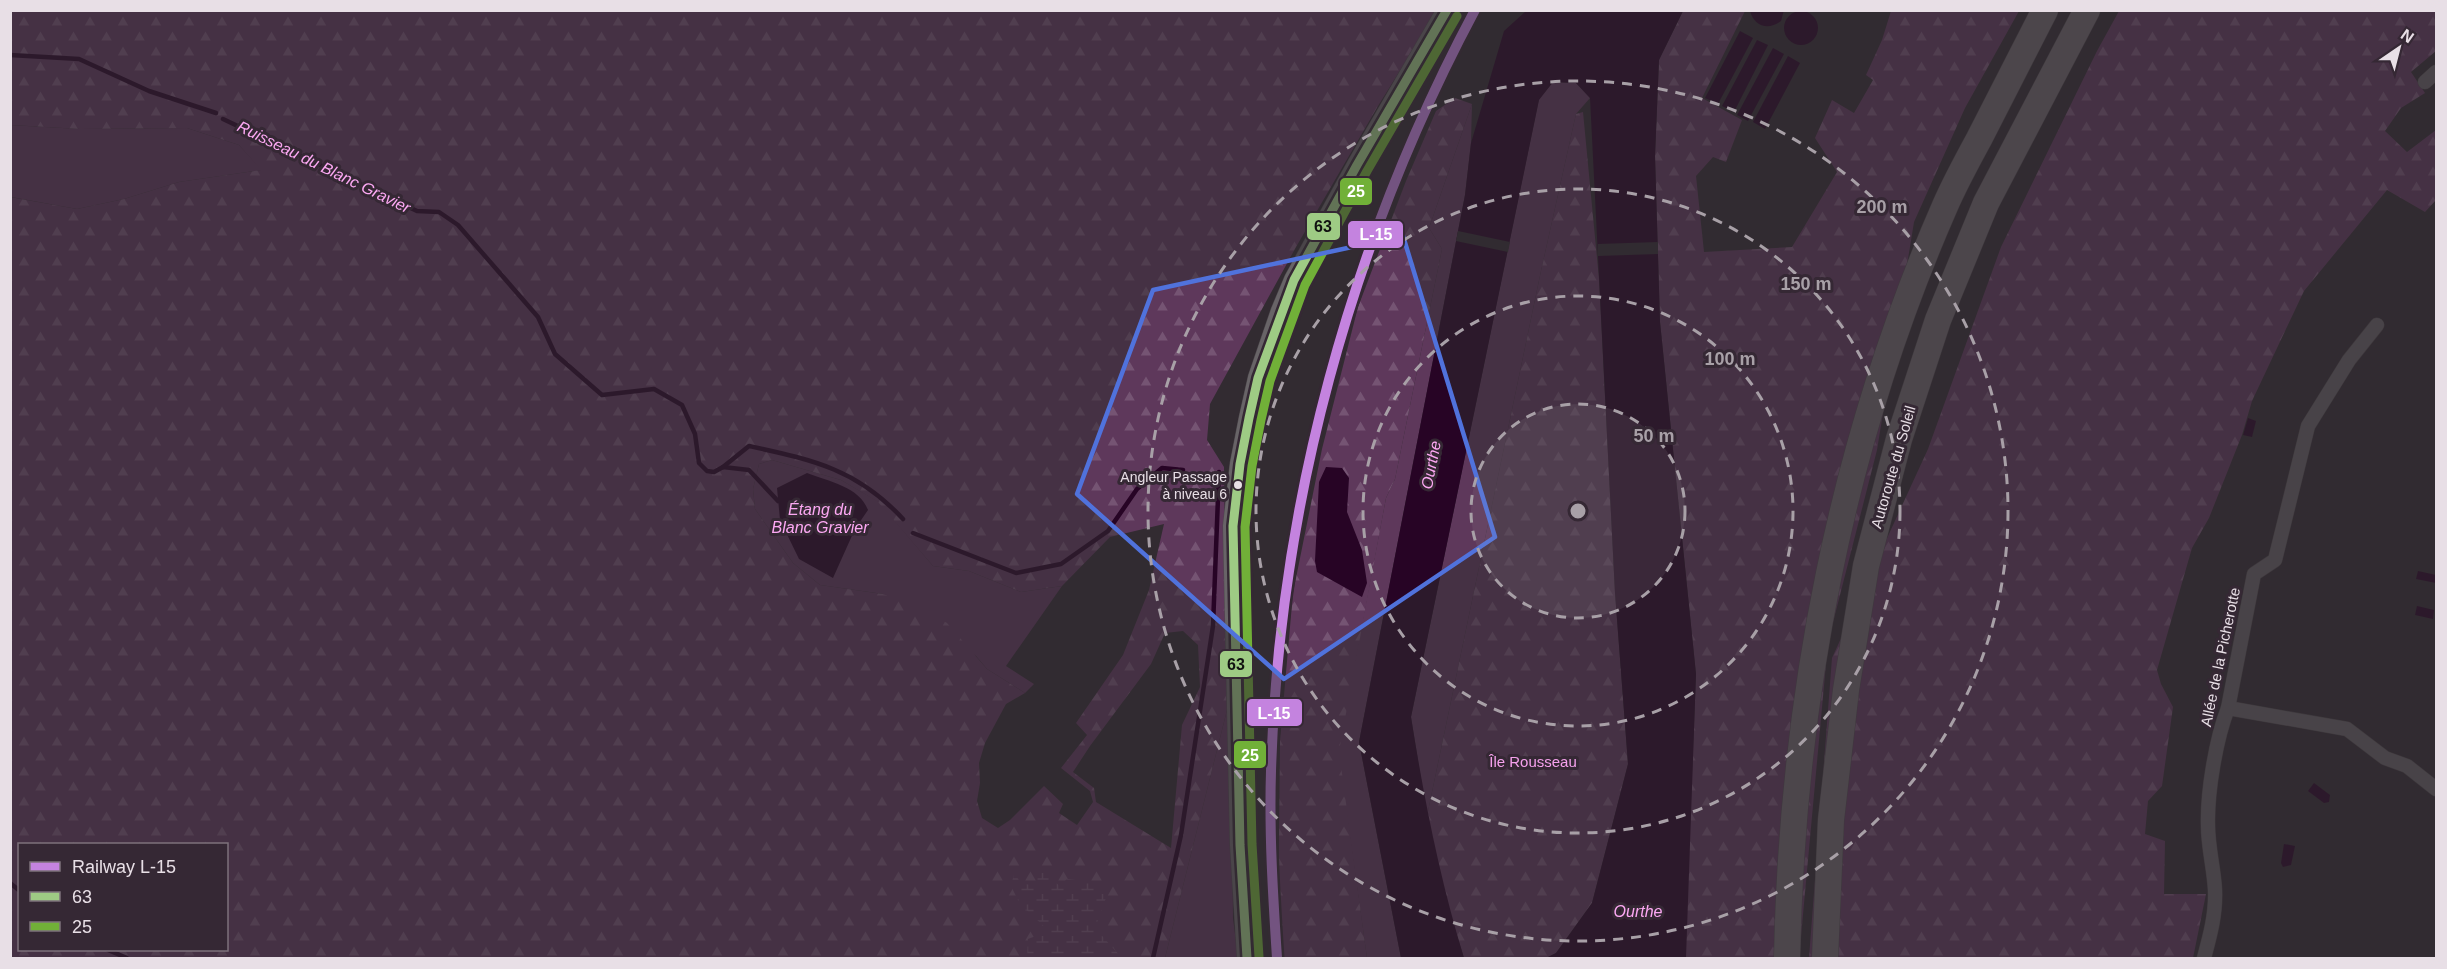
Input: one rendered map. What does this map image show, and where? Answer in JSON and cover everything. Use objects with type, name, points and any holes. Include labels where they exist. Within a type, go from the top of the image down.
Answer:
[{"type":"highway","points":[[1787,958],[1794,819],[1809,686],[1831,558],[1862,433],[1905,305],[1945,204],[2045,10]]},
{"type":"highway","name":"Autoroute du Soleil","points":[[1824,958],[1831,820],[1846,690],[1866,566],[1899,439],[1938,320],[1986,203],[2087,10]]},
{"type":"main road","points":[[1247,958],[1239,823],[1233,526],[1249,418],[1261,369],[1294,280],[1447,10]]},
{"type":"street","points":[[2424,82],[2436,72]]},
{"type":"street","name":"Allée de la Picherotte","points":[[2204,958],[2215,917],[2208,804],[2254,574],[2275,560],[2308,426],[2349,360],[2378,325]]},
{"type":"street","points":[[2229,708],[2347,729],[2385,758],[2407,766],[2436,789]]},
{"type":"highlighted area","points":[[1403,236],[1495,537],[1284,679],[1077,494],[1153,290]]},
{"type":"green space","points":[[11,11],[1437,11],[1378,106],[1296,247],[1210,404],[1207,440],[1224,467],[1227,710],[1165,958],[11,958],[10,197],[77,209],[124,199],[179,182],[261,170],[239,145],[187,128],[80,129],[11,125]],"holes":[[[772,460],[841,480],[878,502],[933,566],[969,571],[1021,592],[1062,586],[1110,537],[1164,524],[1149,590],[1123,655],[1076,723],[1087,735],[1061,768],[1090,791],[1093,802],[1077,825],[1059,813],[1063,804],[1044,786],[1010,820],[998,828],[982,818],[977,801],[980,783],[979,763],[985,743],[1006,704],[1025,693],[987,669],[947,623],[929,612],[883,594],[820,585],[793,563],[755,509],[753,489],[759,464]],[[1183,631],[1198,645],[1200,687],[1182,725],[1171,848],[1096,802],[1094,788],[1073,772],[1151,664],[1165,633]]]},
{"type":"green space","points":[[1683,11],[1745,11],[1702,98],[1742,120],[1726,162],[1713,157],[1696,176],[1704,252],[1792,247],[1837,172],[1815,138],[1832,100],[1854,113],[1873,80],[1866,75],[1882,40],[1891,11],[2019,11],[1965,108],[1914,222],[1877,450],[1828,642],[1799,958],[1686,958],[1685,952],[1696,674],[1660,322],[1655,156],[1659,60]]},
{"type":"green space","points":[[2119,11],[2436,11],[2436,51],[2411,72],[2425,93],[2401,108],[2385,131],[2407,152],[2436,130],[2436,200],[2425,212],[2387,190],[2304,291],[2252,401],[2242,435],[2209,518],[2192,548],[2157,670],[2161,684],[2173,707],[2162,786],[2148,801],[2145,834],[2165,841],[2164,894],[2206,894],[2193,958],[1809,958],[1832,658],[1928,449],[2001,247]]},
{"type":"green space","points":[[1553,82],[1576,83],[1590,98],[1576,114],[1427,816],[1411,717],[1539,99]]},
{"type":"green space","points":[[1455,98],[1472,104],[1429,228],[1442,249],[1395,479],[1386,498],[1339,751],[1367,958],[1282,958],[1278,925],[1280,741],[1293,593],[1322,449],[1358,307],[1406,181],[1436,111]]},
{"type":"green space","points":[[1472,104],[1471,143],[1465,195],[1359,742],[1401,958],[1367,958],[1338,751],[1386,498],[1395,479],[1442,249],[1429,228]]},
{"type":"green space","name":"Île Rousseau","points":[[1583,112],[1599,279],[1615,593],[1628,764],[1592,903],[1556,953],[1546,958],[1464,958],[1446,900],[1427,816],[1541,271],[1576,114]]},
{"type":"green space","points":[[10,125],[80,129],[187,128],[239,145],[262,170],[179,182],[124,199],[77,209],[11,197]]},
{"type":"green space","points":[[772,460],[841,480],[879,502],[933,566],[969,571],[1021,592],[1062,586],[1006,666],[1034,684],[1025,693],[987,669],[976,656],[883,594],[820,585],[793,563],[755,509],[753,489],[759,464]]},
{"type":"green space","points":[[1227,710],[1232,779],[1233,918],[1238,958],[1165,958]]},
{"type":"green space","points":[[1038,873],[1049,873],[1059,886],[1067,879],[1093,882],[1107,895],[1095,928],[1122,958],[1027,958],[1028,939],[1049,931],[1020,904],[1011,886],[1014,874],[1022,883],[1037,887]]},
{"type":"water","points":[[1784,10],[1781,21],[1771,26],[1758,23],[1750,11]]},
{"type":"water","name":"Ourthe","points":[[1526,11],[1683,11],[1659,60],[1655,156],[1660,322],[1696,674],[1686,958],[1546,958],[1556,953],[1592,903],[1628,764],[1615,593],[1590,98],[1576,83],[1553,82],[1539,100],[1411,717],[1433,839],[1464,958],[1401,958],[1359,742],[1465,195],[1471,143],[1504,31]]},
{"type":"water","points":[[1801,11],[1813,16],[1818,28],[1813,40],[1801,45],[1789,40],[1784,28],[1789,16]]},
{"type":"water","points":[[1740,31],[1753,38],[1718,104],[1705,98]]},
{"type":"water","points":[[1757,40],[1768,45],[1734,112],[1722,106]]},
{"type":"water","points":[[1773,48],[1784,54],[1748,121],[1737,115]]},
{"type":"water","points":[[1788,56],[1800,63],[1765,129],[1753,122]]},
{"type":"water","points":[[2248,418],[2256,421],[2252,437],[2243,435]]},
{"type":"water","points":[[1326,467],[1342,468],[1349,478],[1347,512],[1362,550],[1367,583],[1362,597],[1317,572],[1315,561],[1319,482]]},
{"type":"water","name":"Étang du Blanc Gravier","points":[[807,473],[851,490],[864,502],[868,510],[855,529],[833,578],[799,559],[780,520],[777,488]]},
{"type":"water","points":[[2418,571],[2436,575],[2436,583],[2416,579]]},
{"type":"water","points":[[2417,606],[2434,610],[2433,619],[2415,615]]},
{"type":"water","points":[[2314,783],[2330,795],[2329,802],[2324,803],[2308,791]]},
{"type":"water","points":[[2284,844],[2295,846],[2291,865],[2283,867],[2281,863]]},
{"type":"pier","points":[[1458,231],[1510,242],[1508,252],[1456,241]]},
{"type":"pier","points":[[1658,242],[1658,254],[1598,256],[1598,244]]},
{"type":"waterway","name":"Ruisseau du Blanc Gravier","points":[[10,55],[79,59],[149,91],[216,113]]},
{"type":"waterway","name":"Ruisseau du Blanc Gravier","points":[[223,119],[417,211],[439,212],[458,225],[538,317],[555,354],[602,395],[654,389],[682,405],[695,434],[699,463],[707,471],[714,472],[723,467],[749,470],[778,501]]},
{"type":"waterway","points":[[723,467],[749,446],[794,456],[833,469],[869,488],[903,519]]},
{"type":"waterway","name":"Ruisseau du Blanc Gravier","points":[[913,533],[1016,573],[1061,564],[1108,531],[1137,489],[1162,468],[1183,470]]},
{"type":"waterway","points":[[1153,958],[1181,835],[1213,626],[1219,472]]},
{"type":"waterway","points":[[10,883],[18,889]]},
{"type":"waterway","points":[[110,951],[127,958]]},
{"type":"rail line","name":"L-15","points":[[1277,958],[1272,864],[1271,771],[1277,672],[1289,574],[1306,476],[1329,379],[1358,284],[1392,190],[1431,99],[1475,10]]},
{"type":"transit line","name":"63","points":[[1247,958],[1240,845],[1233,526],[1240,464],[1249,418],[1258,378],[1294,280],[1357,165],[1447,10]]},
{"type":"transit line","name":"25","points":[[1259,957],[1252,844],[1245,527],[1252,466],[1261,420],[1270,381],[1305,285],[1367,171],[1457,16]]},
{"type":"place","name":"Angleur Passage à niveau 6","points":[[1238,485]]}]
